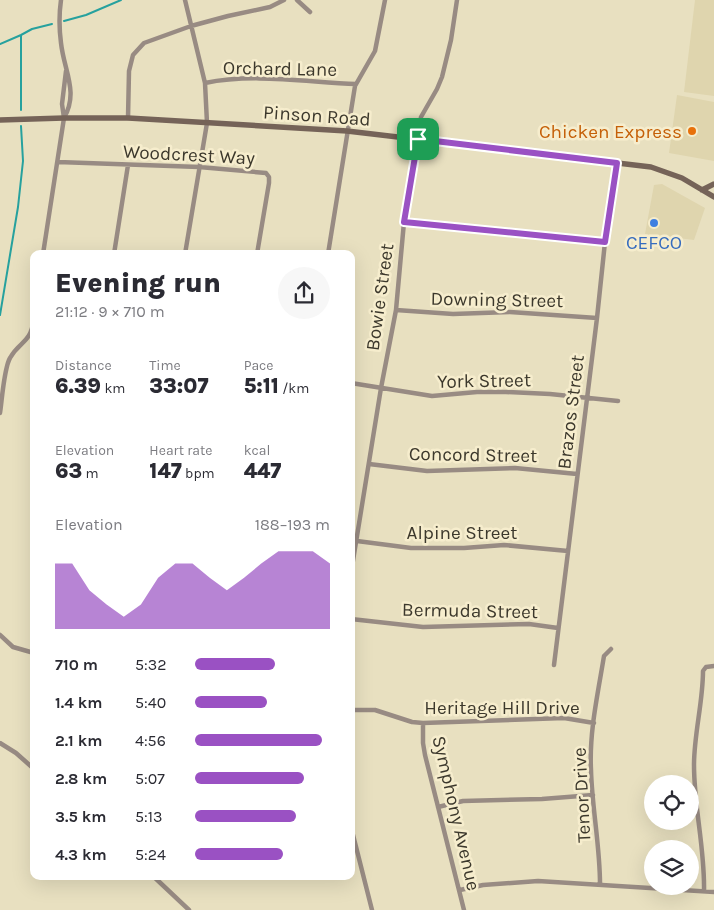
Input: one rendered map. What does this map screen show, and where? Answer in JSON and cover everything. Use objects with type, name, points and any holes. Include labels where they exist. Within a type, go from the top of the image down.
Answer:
[{"type":"main road","name":"Pinson Road","points":[[0,120],[128,118],[347,131],[642,166],[664,171],[682,178],[714,196]]},
{"type":"main road","points":[[702,190],[714,184]]},
{"type":"street","points":[[61,0],[59,27],[72,100],[64,118]]},
{"type":"street","points":[[184,0],[205,84],[207,123],[186,250]]},
{"type":"street","points":[[128,118],[129,71],[133,55],[144,42],[191,26],[270,7],[284,0]]},
{"type":"street","points":[[297,0],[310,12]]},
{"type":"street","points":[[329,250],[356,84],[375,51],[385,0]]},
{"type":"street","name":"Bowie Street","points":[[355,548],[380,388],[396,310],[404,222],[421,117],[438,89],[446,64],[457,0]]},
{"type":"street","points":[[45,250],[64,118],[62,104],[66,72]]},
{"type":"street","name":"Orchard Lane","points":[[205,84],[220,80],[252,79],[356,84]]},
{"type":"street","name":"Woodcrest Way","points":[[58,162],[199,167],[261,172],[269,177],[258,250]]},
{"type":"street","name":"Brazos Street","points":[[554,665],[588,397],[605,242],[617,163]]},
{"type":"street","points":[[115,250],[128,165]]},
{"type":"street","points":[[404,222],[605,242]]},
{"type":"street","name":"Downing Street","points":[[396,310],[453,314],[510,312],[597,318]]},
{"type":"street","points":[[0,413],[8,360],[30,335]]},
{"type":"street","name":"York Street","points":[[355,384],[432,396],[477,392],[506,392],[588,397],[618,401]]},
{"type":"street","name":"Concord Street","points":[[369,464],[427,471],[515,468],[577,474]]},
{"type":"street","name":"Alpine Street","points":[[356,541],[411,548],[504,545],[568,551]]},
{"type":"street","name":"Bermuda Street","points":[[355,619],[423,627],[529,624],[558,628]]},
{"type":"street","points":[[0,635],[13,647],[30,652]]},
{"type":"street","name":"Tenor Drive","points":[[600,884],[600,859],[590,760],[604,656],[611,649]]},
{"type":"street","points":[[704,891],[704,865],[694,764],[704,669],[714,666]]},
{"type":"street","name":"Heritage Hill Drive","points":[[355,710],[375,710],[412,722],[423,723],[564,718],[594,722]]},
{"type":"street","name":"Symphony Avenue","points":[[423,723],[424,748],[464,910]]},
{"type":"street","points":[[0,743],[30,765]]},
{"type":"street","points":[[438,807],[463,801],[549,799],[593,795]]},
{"type":"street","points":[[355,848],[372,910]]},
{"type":"street","points":[[157,880],[189,910]]},
{"type":"street","points":[[460,890],[483,885],[527,881],[714,892]]},
{"type":"shaded area","points":[[695,0],[714,0],[714,96],[684,92]]},
{"type":"shaded area","points":[[677,95],[714,102],[714,161],[669,153]]},
{"type":"shaded area","points":[[662,184],[705,208],[694,240],[645,234],[654,185]]},
{"type":"waterway","points":[[64,21],[86,15],[121,0]]},
{"type":"waterway","points":[[0,44],[32,29],[52,24]]},
{"type":"waterway","points":[[21,35],[21,110]]},
{"type":"waterway","points":[[0,315],[18,207],[23,161],[21,126]]},
{"type":"place","name":"Chicken Express","points":[[692,131]]},
{"type":"place","name":"CEFCO","points":[[654,223]]},
{"type":"route","points":[[418,139],[617,163],[605,242],[404,222],[418,139]]}]
